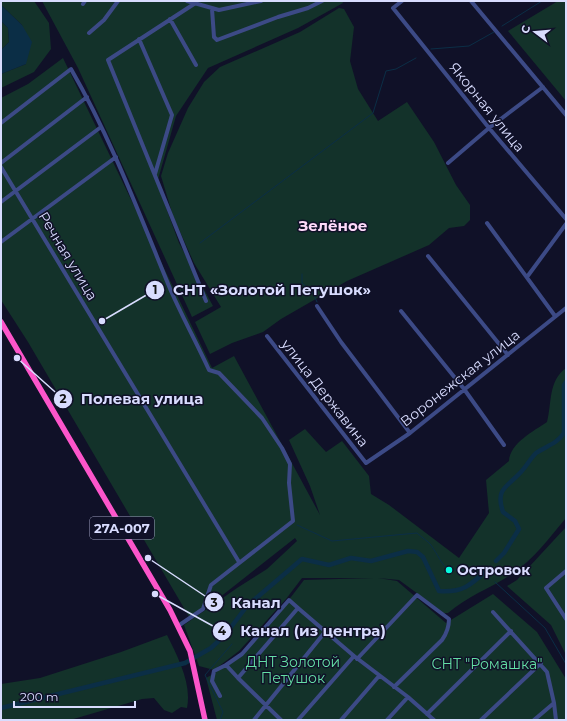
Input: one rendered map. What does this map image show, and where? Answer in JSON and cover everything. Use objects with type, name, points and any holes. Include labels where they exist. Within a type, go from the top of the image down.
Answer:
[{"type":"highway","name":"27А-007","points":[[1,322],[149,572],[178,626],[190,652],[205,720]]},
{"type":"street","points":[[89,33],[104,20],[118,1]]},
{"type":"street","points":[[187,1],[219,10],[247,2],[261,1]]},
{"type":"street","points":[[212,9],[214,37],[217,40],[278,17],[308,8],[322,1]]},
{"type":"street","name":"Якорная улица","points":[[402,1],[393,8],[489,128],[566,219]]},
{"type":"street","points":[[471,1],[566,115]]},
{"type":"street","points":[[194,4],[108,60],[206,301]]},
{"type":"street","points":[[170,19],[196,65]]},
{"type":"street","points":[[139,39],[172,115],[154,174]]},
{"type":"street","points":[[1,123],[71,69],[87,97],[116,157],[172,293],[210,370],[219,373],[262,418],[282,448],[290,464],[289,484],[293,521],[211,585],[203,609],[178,626]]},
{"type":"street","points":[[448,163],[489,128],[543,87]]},
{"type":"street","points":[[1,163],[87,97]]},
{"type":"street","points":[[1,202],[101,127]]},
{"type":"street","points":[[1,242],[116,157]]},
{"type":"street","name":"Речная улица","points":[[1,167],[239,562]]},
{"type":"street","points":[[487,223],[555,316]]},
{"type":"street","points":[[527,276],[566,224]]},
{"type":"street","points":[[428,256],[508,355]]},
{"type":"street","points":[[317,306],[340,342],[410,433]]},
{"type":"street","name":"Воронежская улица","points":[[366,462],[410,433],[566,308]]},
{"type":"street","points":[[401,310],[464,389],[504,445]]},
{"type":"street","name":"улица Державина","points":[[267,336],[366,462]]},
{"type":"street","points":[[566,571],[546,588],[566,619]]},
{"type":"street","points":[[298,720],[355,658],[417,595],[449,619],[447,633],[442,640],[394,687]]},
{"type":"street","points":[[220,696],[212,681],[214,671],[242,654],[289,600],[355,658],[408,697],[433,720]]},
{"type":"street","points":[[238,678],[298,608]]},
{"type":"street","points":[[493,612],[541,663],[547,672],[556,720]]},
{"type":"street","points":[[427,714],[511,631]]},
{"type":"street","points":[[254,720],[265,704],[325,632]]},
{"type":"street","points":[[481,720],[541,663]]},
{"type":"street","points":[[226,665],[281,720]]},
{"type":"street","points":[[341,720],[379,676]]},
{"type":"street","points":[[387,720],[408,697]]},
{"type":"street","points":[[534,720],[554,703]]},
{"type":"green space","points":[[1,1],[34,1],[49,23],[51,49],[34,72],[1,88],[1,74],[26,64],[22,25],[1,5]]},
{"type":"green space","points":[[42,1],[342,1],[343,3],[298,28],[208,68],[176,116],[157,183],[179,243],[213,306],[192,317],[78,68]]},
{"type":"green space","points":[[558,1],[566,1],[566,101],[508,31]]},
{"type":"green space","points":[[339,8],[344,9],[354,27],[350,61],[358,89],[378,121],[407,102],[434,142],[456,185],[470,205],[470,220],[464,226],[449,228],[429,245],[347,281],[281,319],[263,332],[232,343],[210,354],[195,322],[221,307],[194,263],[173,216],[161,176],[168,153],[188,108],[204,82],[220,67],[300,32]]},
{"type":"green space","points":[[1,21],[8,28],[9,42],[1,50]]},
{"type":"green space","points":[[63,58],[212,368],[234,356],[320,515],[310,486],[289,440],[305,429],[326,452],[342,441],[369,476],[371,494],[389,505],[459,558],[489,513],[486,480],[509,461],[510,455],[518,443],[547,422],[553,386],[560,373],[566,368],[566,518],[541,548],[512,574],[463,602],[448,613],[444,613],[399,580],[378,578],[397,581],[446,623],[493,594],[537,632],[566,679],[566,720],[217,720],[206,678],[234,659],[260,634],[304,580],[374,578],[302,578],[286,599],[239,651],[214,670],[199,666],[184,625],[267,569],[297,541],[295,538],[191,620],[28,342],[1,300],[1,98],[28,84]]},
{"type":"green space","points":[[566,527],[566,655],[551,625],[507,586],[517,580]]},
{"type":"green space","points":[[167,635],[186,680],[188,690],[187,708],[181,707],[172,713],[164,710],[154,698],[142,699],[70,720],[1,720],[1,684],[40,678],[121,652]]},
{"type":"water","points":[[1,5],[22,25],[32,42],[26,64],[1,74],[1,50],[9,42],[8,28],[1,21]]},
{"type":"waterway","points":[[502,26],[542,1]]},
{"type":"waterway","points":[[431,49],[469,46],[494,32]]},
{"type":"waterway","points":[[200,243],[373,113],[386,71],[396,69],[416,58]]},
{"type":"waterway","points":[[302,274],[302,283],[313,293],[317,302]]},
{"type":"waterway","points":[[496,561],[504,553],[519,529],[515,521],[503,512],[500,498],[501,493],[522,471],[536,453],[555,442],[564,433],[564,385],[566,382]]},
{"type":"waterway","points":[[297,525],[332,541],[417,533],[431,545],[445,567],[454,570],[471,569]]},
{"type":"waterway","points":[[1,708],[185,663],[211,648],[225,635],[247,606],[302,559],[329,565],[351,558],[371,561],[408,551],[417,552],[423,557],[439,591],[455,591],[461,589],[472,583],[488,569]]},
{"type":"waterway","points":[[495,582],[545,628],[566,664]]},
{"type":"waterway","points":[[220,720],[223,712],[205,675],[232,644]]},
{"type":"place","name":"СНТ «Золотой Петушок»","points":[[102,321]]},
{"type":"place","name":"Полевая улица","points":[[17,358]]},
{"type":"place","name":"Канал","points":[[148,558]]},
{"type":"place","name":"Островок","points":[[449,570]]},
{"type":"place","name":"Канал (из центра)","points":[[155,594]]},
{"type":"district","name":"Зелёное","points":[[333,225]]},
{"type":"park label","name":"СНТ \"Ромашка\"","points":[[487,664]]},
{"type":"park label","name":"ДНТ Золотой Петушок","points":[[293,670]]}]
